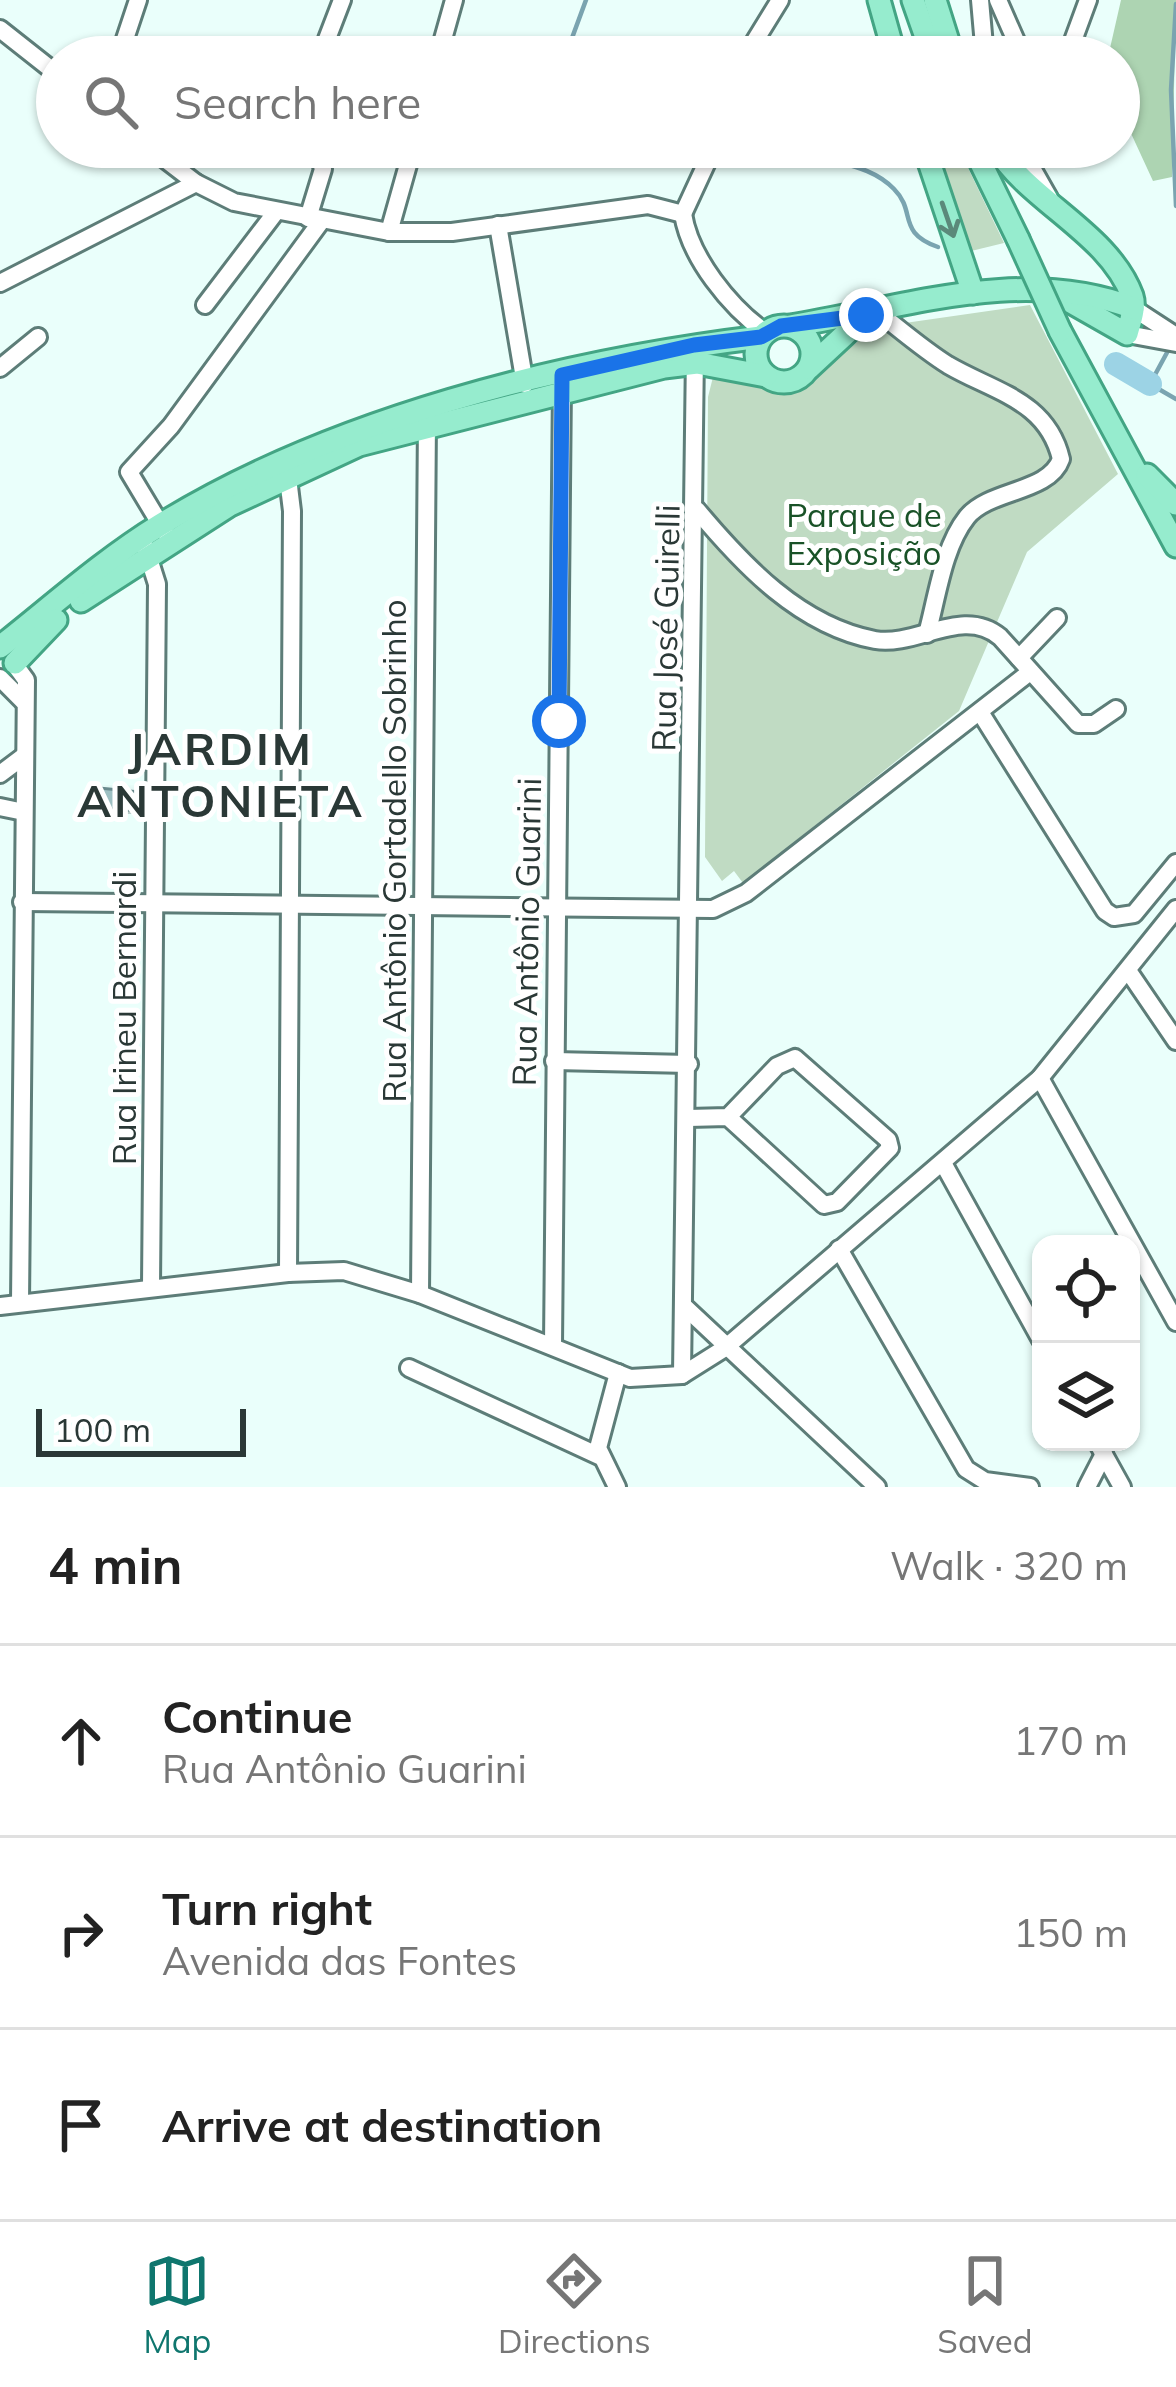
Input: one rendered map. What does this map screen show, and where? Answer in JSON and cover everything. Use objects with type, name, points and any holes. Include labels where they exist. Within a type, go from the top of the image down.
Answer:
[{"type":"main road","points":[[879,0],[889,36]]},
{"type":"main road","points":[[914,0],[926,36]]},
{"type":"main road","points":[[935,0],[946,36]]},
{"type":"main road","points":[[931,168],[973,293]]},
{"type":"main road","points":[[984,168],[1060,331],[1176,546]]},
{"type":"main road","points":[[1018,168],[1092,242],[1128,289],[1133,308],[1127,334]]},
{"type":"main road","points":[[428,416],[696,354],[790,326],[973,293],[1049,289],[1105,311],[1127,334]]},
{"type":"main road","points":[[1105,311],[1133,308]]},
{"type":"main road","points":[[696,354],[782,382],[804,373],[872,314]]},
{"type":"main road","points":[[790,326],[805,334],[812,349],[804,373]]},
{"type":"main road","points":[[763,335],[757,362],[766,376]]},
{"type":"main road","points":[[6,661],[145,546],[287,467],[525,384],[562,383]]},
{"type":"main road","points":[[1129,457],[1176,504]]},
{"type":"street","points":[[126,36],[138,0]]},
{"type":"street","points":[[328,36],[342,0]]},
{"type":"street","points":[[444,36],[454,0]]},
{"type":"street","points":[[758,36],[780,0]]},
{"type":"street","points":[[980,0],[983,36]]},
{"type":"street","points":[[998,0],[1014,36]]},
{"type":"street","points":[[1075,36],[1088,0]]},
{"type":"street","points":[[0,29],[36,57]]},
{"type":"street","points":[[176,168],[220,197],[274,213],[388,232],[434,234],[648,205],[683,214]]},
{"type":"street","points":[[166,532],[129,472],[171,426],[315,219],[323,168]]},
{"type":"street","points":[[388,232],[406,168]]},
{"type":"street","points":[[707,168],[683,214],[695,249],[737,308],[763,335]]},
{"type":"street","points":[[1032,168],[1050,199]]},
{"type":"street","points":[[0,283],[196,183]]},
{"type":"street","points":[[205,305],[274,213]]},
{"type":"street","points":[[498,225],[525,384]]},
{"type":"street","points":[[1133,308],[1176,340]]},
{"type":"street","points":[[872,314],[939,360],[1029,405],[1052,435],[1061,460],[1051,476],[999,494],[968,516],[954,543],[927,634]]},
{"type":"street","points":[[1127,334],[1176,340]]},
{"type":"street","points":[[2,359],[38,337]]},
{"type":"street","name":"Rua José Guirelli","points":[[682,1376],[696,354]]},
{"type":"street","name":"Rua Antônio Guarini","points":[[553,1345],[562,383]]},
{"type":"street","name":"Rua Antônio Gortadello Sobrinho","points":[[420,1294],[428,416]]},
{"type":"street","points":[[287,467],[288,1273]]},
{"type":"street","points":[[697,510],[760,578],[818,618],[874,640],[965,624],[984,626],[1078,724],[1094,724],[1116,709]]},
{"type":"street","name":"Rua Irineu Bernardi","points":[[145,546],[157,584],[151,1286]]},
{"type":"street","points":[[22,902],[691,911],[733,902],[980,712],[1024,665],[1057,618]]},
{"type":"street","points":[[6,661],[23,701],[20,1303]]},
{"type":"street","points":[[980,712],[1106,911],[1114,917],[1134,914],[1176,862]]},
{"type":"street","points":[[0,774],[24,756]]},
{"type":"street","points":[[0,807],[24,812]]},
{"type":"street","points":[[0,1306],[288,1273],[363,1274],[618,1373],[650,1381],[682,1376],[725,1348],[1040,1078],[1176,910],[1154,893]]},
{"type":"street","points":[[1129,972],[1176,1041]]},
{"type":"street","points":[[688,1118],[728,1117],[824,1205],[836,1202],[890,1148],[888,1140],[795,1058],[777,1066],[728,1117]]},
{"type":"street","points":[[554,1060],[689,1064]]},
{"type":"street","points":[[1040,1078],[1176,1322]]},
{"type":"street","points":[[943,1163],[1032,1324]]},
{"type":"street","points":[[839,1249],[977,1479],[1030,1487]]},
{"type":"street","points":[[685,1307],[877,1487]]},
{"type":"street","points":[[409,1368],[599,1456],[617,1487]]},
{"type":"street","points":[[599,1456],[618,1373]]},
{"type":"street","points":[[1087,1487],[1100,1451]]},
{"type":"street","points":[[1103,1451],[1122,1487]]},
{"type":"green space","points":[[1121,0],[1176,0],[1172,177],[1153,181],[1140,153],[1140,36],[1113,36]]},
{"type":"green space","points":[[935,168],[968,168],[1004,243],[963,253]]},
{"type":"green space","name":"Parque de Exposição","points":[[1030,305],[1118,474],[1027,552],[959,711],[743,883],[734,871],[722,881],[705,857],[708,397],[713,377],[731,375],[765,389],[796,389],[877,327]]},
{"type":"building","points":[[99,788],[141,792],[139,811],[98,808]]},
{"type":"waterway","points":[[573,36],[586,0]]},
{"type":"waterway","points":[[1176,4],[1171,90],[1176,206]]},
{"type":"waterway","points":[[860,168],[894,189],[917,235],[938,247]]},
{"type":"waterway","points":[[1170,347],[1150,384],[1176,399]]},
{"type":"waterway","points":[[1116,364],[1150,384]]},
{"type":"district","name":"JARDIM ANTONIETA","points":[[221,774]]},
{"type":"route","points":[[559,721],[562,375],[694,345],[761,337],[781,326],[866,315]]}]
